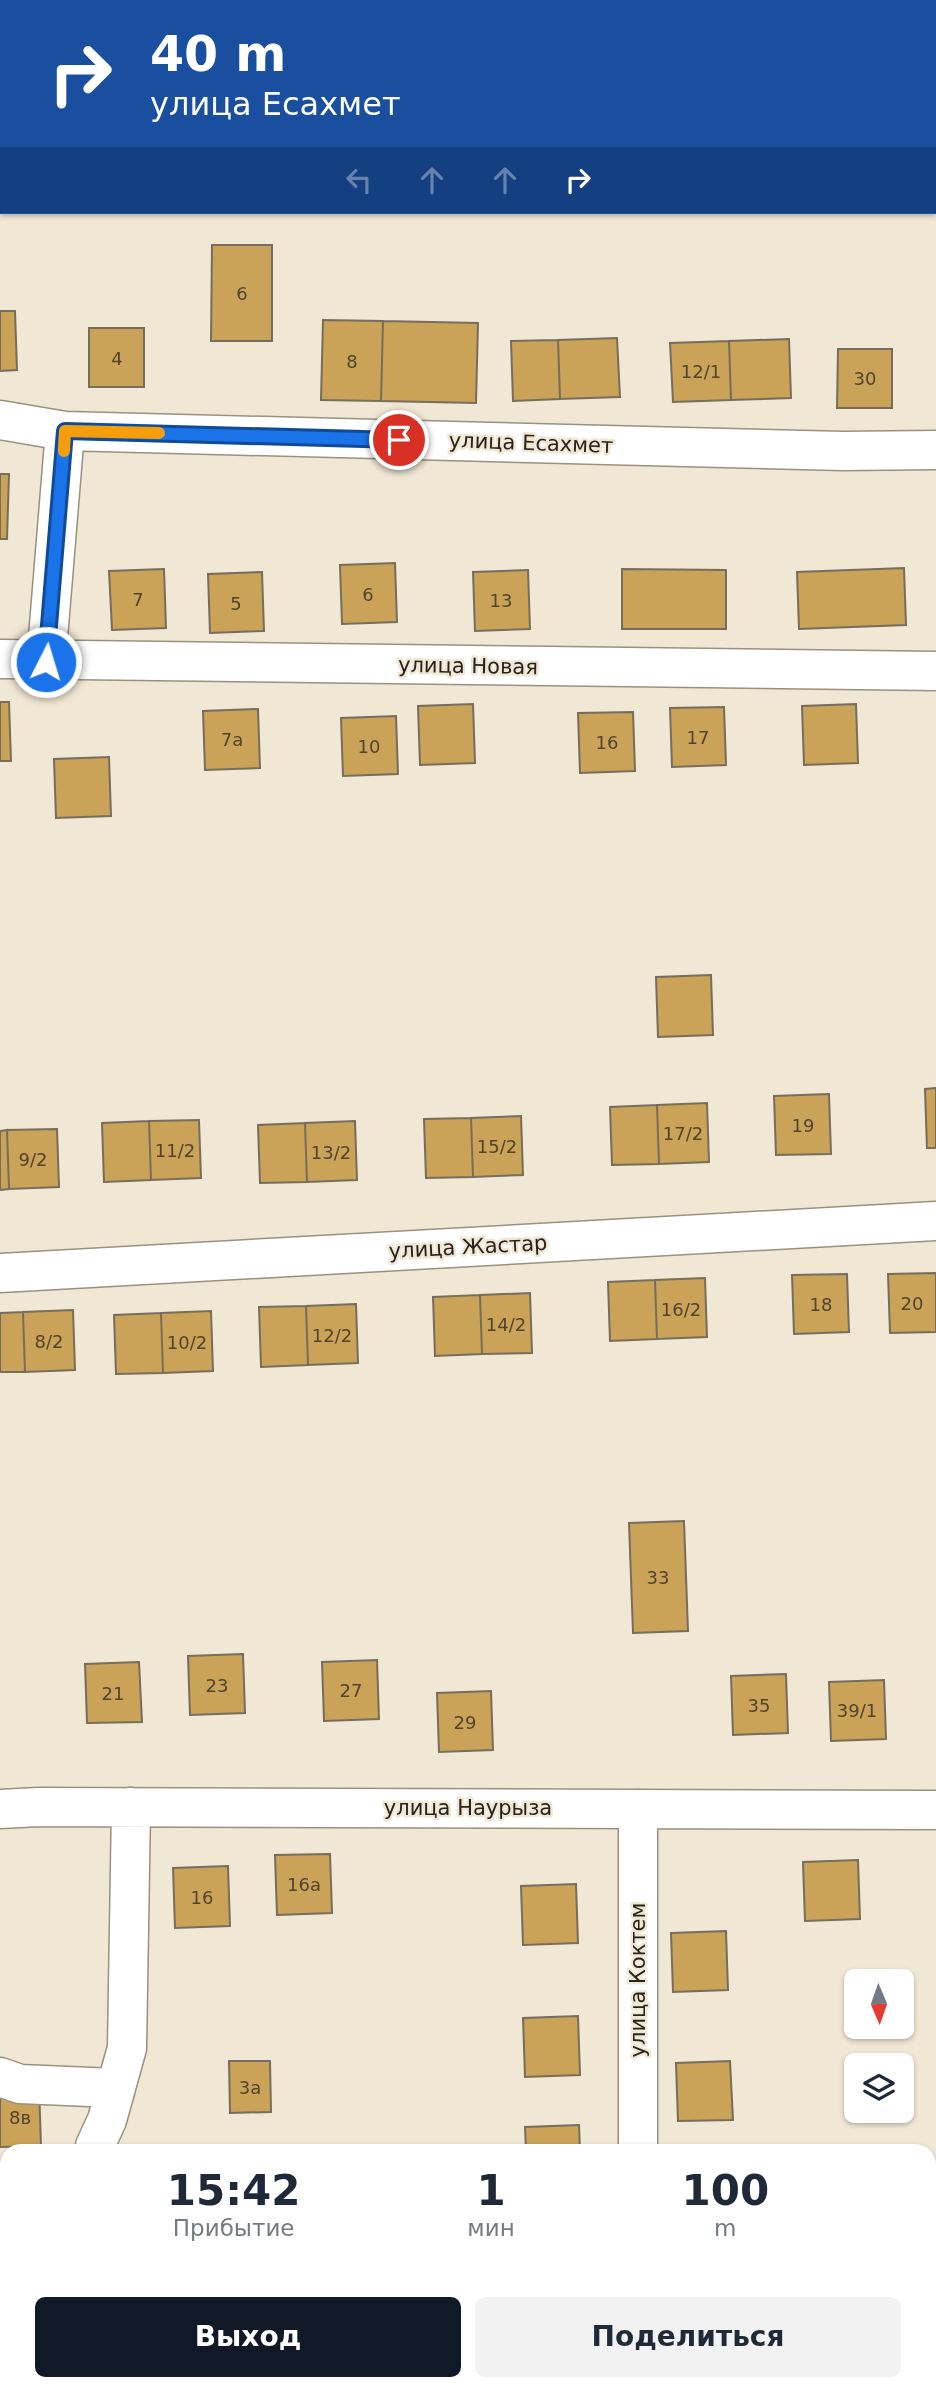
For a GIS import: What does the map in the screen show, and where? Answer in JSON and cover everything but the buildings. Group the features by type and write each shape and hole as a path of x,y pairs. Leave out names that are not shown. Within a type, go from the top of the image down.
{"street":[{"name":"улица Есахмет","path":"0,420 65,431 843,452 936,450"},
{"path":"46,662 65,431"},
{"name":"улица Новая","path":"0,659 46,662 936,671"},
{"name":"улица Жастар","path":"0,1273 936,1221"},
{"path":"96,2144 107,2120 127,2048 131,1808"},
{"name":"улица Наурыза","path":"0,1809 936,1810"},
{"name":"улица Коктем","path":"638,1809 638,2144"},
{"path":"0,2077 20,2084 114,2088"}],"slow traffic":[{"path":"64,451 65,431 159,433"}],"route":[{"path":"46,662 65,431 399,440"}]}
